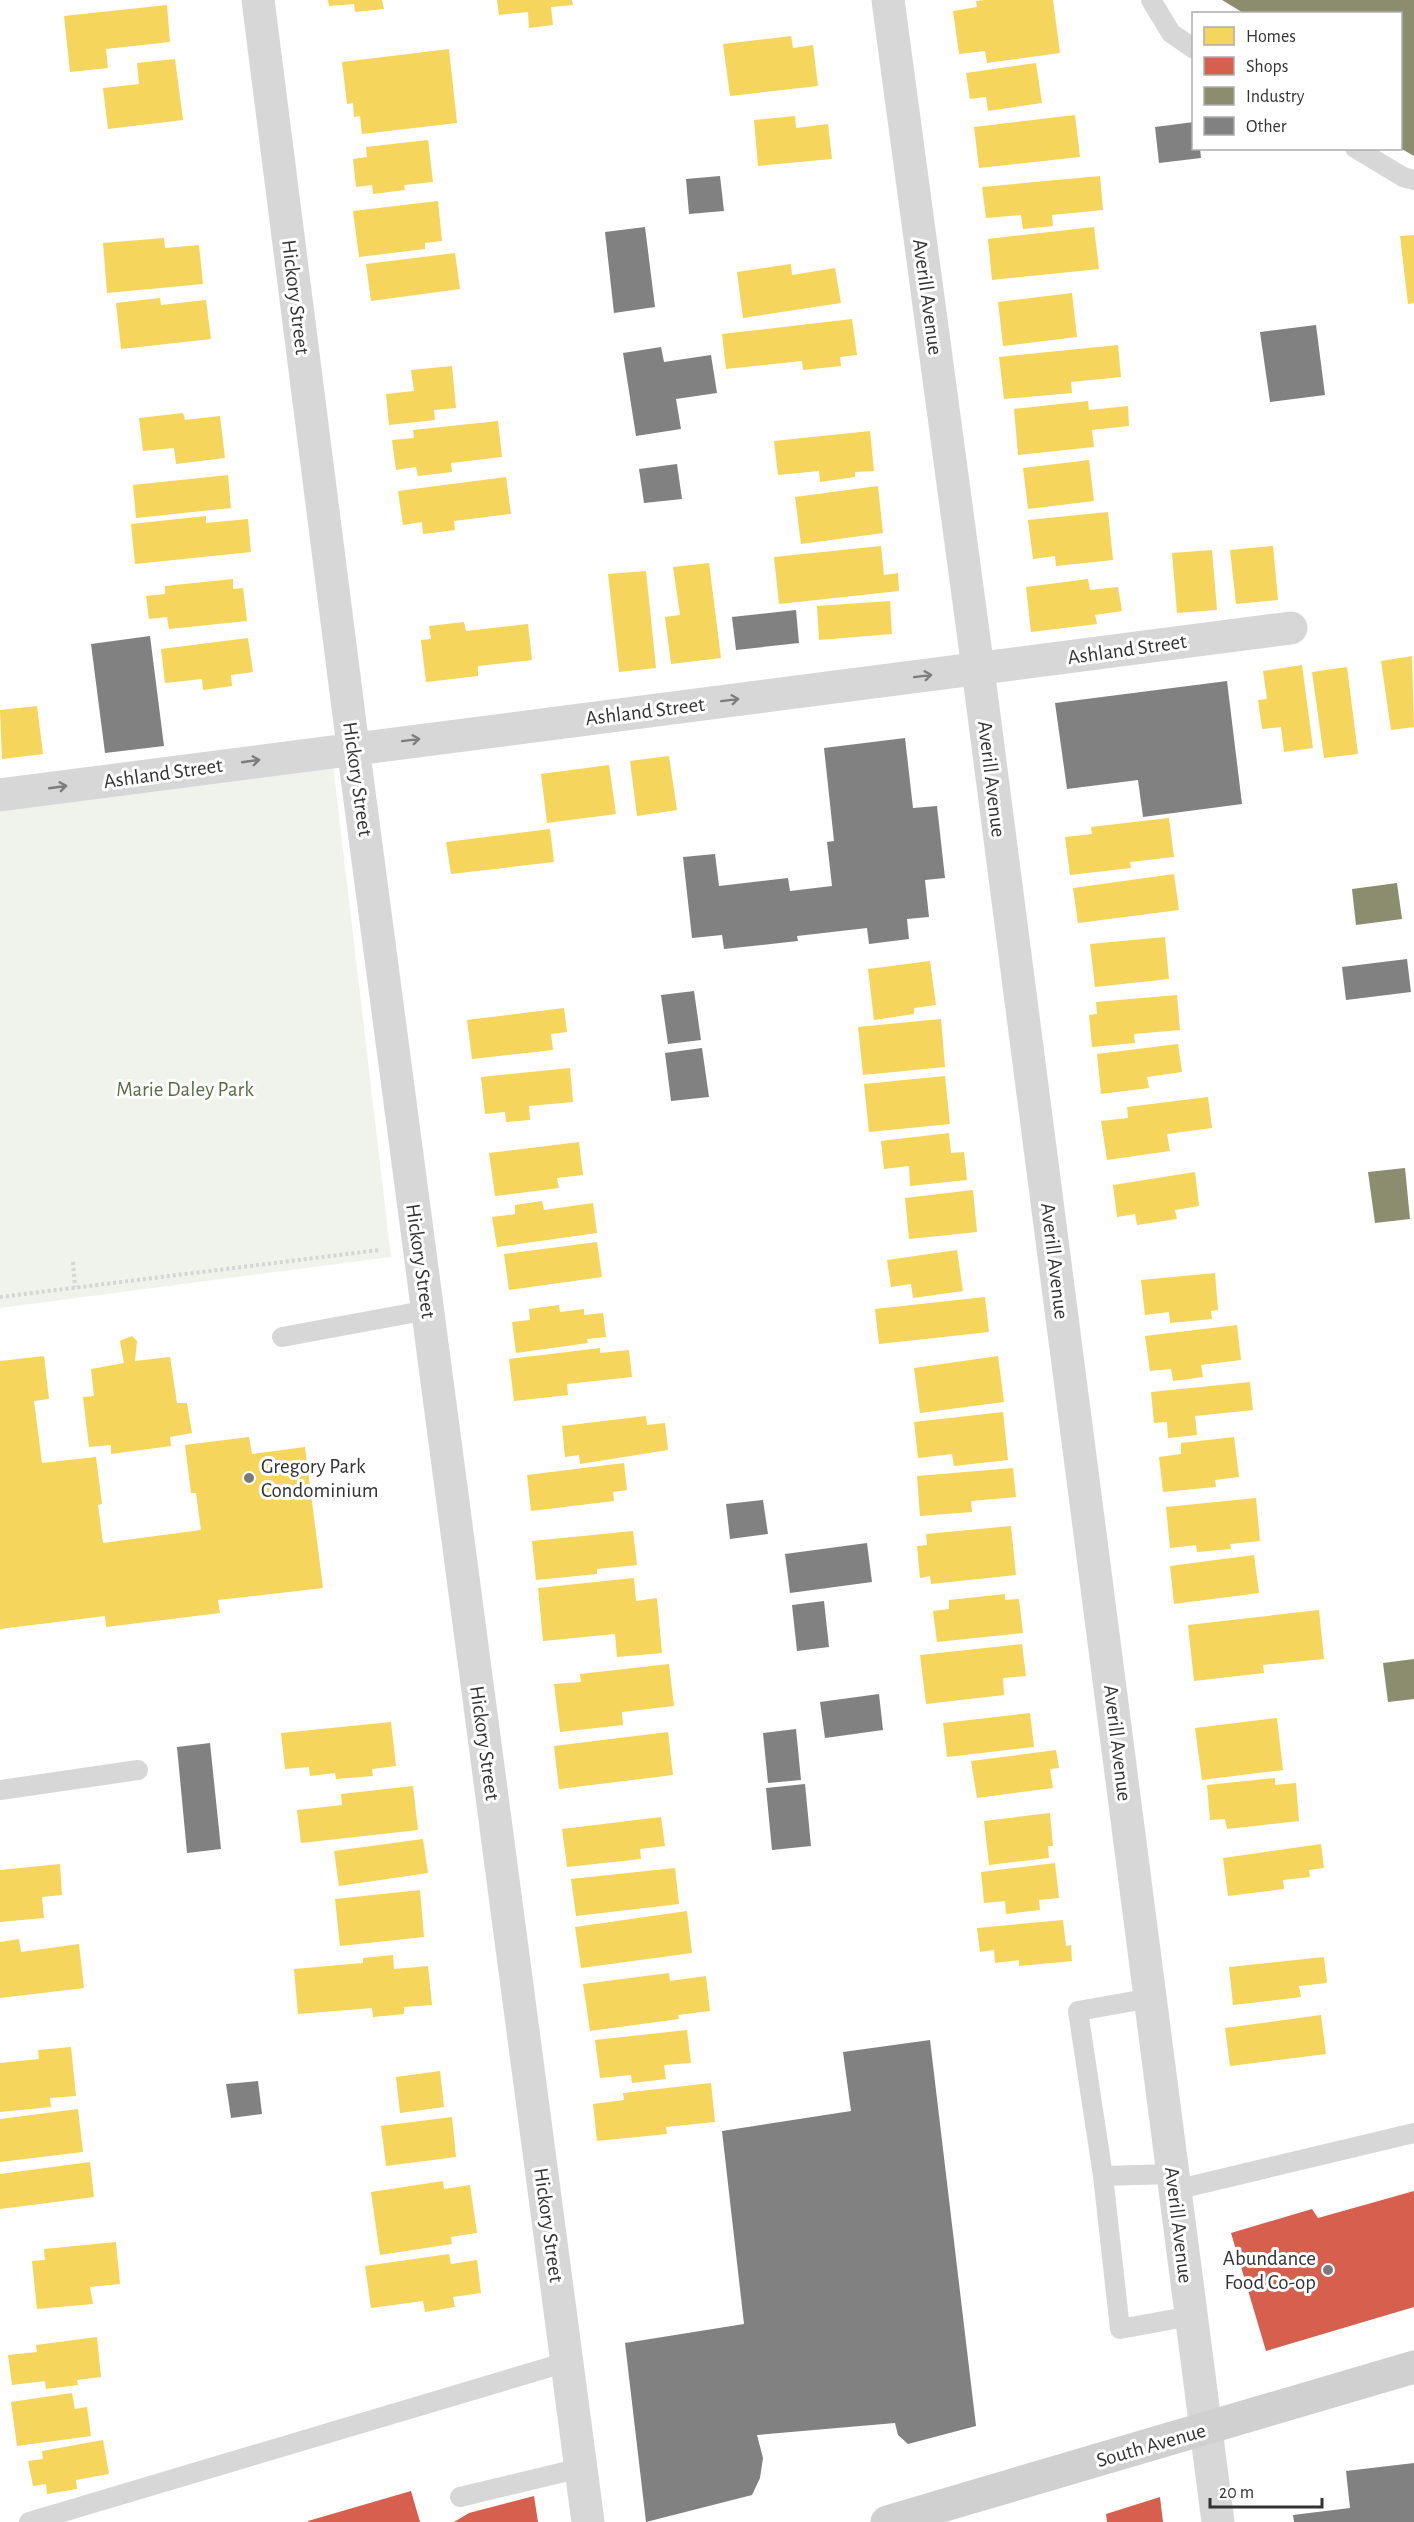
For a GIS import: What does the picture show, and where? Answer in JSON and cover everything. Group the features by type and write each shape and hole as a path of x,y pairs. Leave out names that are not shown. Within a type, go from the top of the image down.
{"main road":[{"name":"South Avenue","path":"894,2521 1414,2367"}],"street":[{"name":"Hickory Street","path":"258,0 353,747 588,2522"},
{"name":"Averill Avenue","path":"888,0 978,669 1218,2522"},
{"name":"Ashland Street","path":"0,795 353,747 1291,628"}],"lane":[{"path":"1151,0 1171,33 1192,48"},
{"path":"1358,150 1403,177 1414,180"},
{"path":"282,1337 428,1310"},
{"path":"0,1790 138,1770"},
{"path":"1151,1998 1078,2011 1103,2176 1120,2329 1191,2316"},
{"path":"1103,2176 1174,2182 1414,2133"},
{"path":"29,2522 567,2362"},
{"path":"460,2497 581,2468"}],"path":[{"path":"0,1297 380,1250"},
{"path":"73,1262 75,1287"}],"green space":[{"name":"Marie Daley Park","path":"333,765 391,1257 0,1308 0,809"}],"building: Homes":[{"path":"328,0 382,0 384,9 355,12 354,4 329,6"},
{"path":"497,0 572,0 573,5 551,7 553,25 529,28 528,12 499,15"},
{"path":"1053,0 1060,53 987,63 985,51 959,54 953,11 977,7 976,1"},
{"path":"167,5 170,42 106,49 108,68 70,72 64,16"},
{"path":"791,36 793,48 813,45 818,86 730,96 723,44"},
{"path":"449,49 457,123 362,134 360,116 354,117 353,103 347,104 342,62"},
{"path":"175,59 183,120 108,129 103,88 139,84 137,63"},
{"path":"1036,63 1042,103 988,111 986,97 970,99 966,73"},
{"path":"1075,115 1080,157 979,168 974,127"},
{"path":"795,116 796,128 828,124 832,159 758,166 754,120"},
{"path":"428,140 433,182 404,185 405,190 373,194 372,185 356,187 353,159 367,157 366,147"},
{"path":"1100,176 1103,210 1052,215 1053,226 1023,229 1021,215 986,218 982,187"},
{"path":"438,201 442,241 425,243 425,249 359,257 353,211"},
{"path":"1094,227 1099,269 992,280 988,239"},
{"path":"1414,235 1414,303 1408,304 1400,236"},
{"path":"164,238 165,248 199,245 203,284 107,293 103,243"},
{"path":"455,253 460,289 371,301 366,264"},
{"path":"791,264 792,275 835,268 841,303 743,318 737,272"},
{"path":"1072,293 1077,337 1003,346 998,302"},
{"path":"160,298 161,305 206,300 211,339 121,349 116,303"},
{"path":"852,319 857,355 840,357 841,366 803,370 802,361 726,369 722,334"},
{"path":"1118,345 1121,377 1071,382 1072,393 1004,399 999,357"},
{"path":"452,366 456,408 434,410 435,420 389,425 386,394 414,391 411,370"},
{"path":"1088,401 1089,410 1128,406 1129,426 1092,430 1094,447 1018,455 1014,409"},
{"path":"183,413 185,420 220,416 225,458 176,464 174,448 143,451 139,418"},
{"path":"498,421 502,457 451,463 452,472 418,476 416,467 396,470 392,440 414,438 413,430"},
{"path":"870,431 874,471 855,472 855,477 820,482 819,471 778,475 774,441"},
{"path":"1089,460 1094,501 1028,509 1023,468"},
{"path":"228,475 231,508 136,518 133,485"},
{"path":"506,477 511,514 454,521 455,530 423,534 422,522 403,525 398,491"},
{"path":"878,486 883,533 801,544 795,497"},
{"path":"1108,512 1113,560 1056,566 1055,556 1033,559 1028,520"},
{"path":"206,516 206,523 248,519 251,552 135,564 131,524"},
{"path":"881,546 884,575 898,573 899,591 779,604 774,557"},
{"path":"1273,546 1278,600 1236,604 1230,550"},
{"path":"1212,550 1217,610 1177,613 1172,553"},
{"path":"709,563 721,658 671,664 665,617 680,615 673,567"},
{"path":"646,571 656,668 619,672 608,574"},
{"path":"233,579 233,589 243,588 247,621 169,629 167,617 149,619 146,596 165,594 165,586"},
{"path":"1088,579 1090,590 1118,587 1122,611 1095,615 1097,624 1031,632 1026,587"},
{"path":"890,601 892,634 819,640 817,606"},
{"path":"464,622 466,631 528,624 532,660 478,666 478,676 426,682 421,640 431,639 429,626"},
{"path":"248,638 253,672 231,675 232,686 203,690 202,679 165,683 161,649"},
{"path":"1412,656 1414,727 1391,730 1381,661"},
{"path":"1302,665 1313,748 1284,752 1281,727 1262,729 1258,700 1267,699 1263,671"},
{"path":"1347,667 1358,754 1324,758 1312,672"},
{"path":"37,706 43,754 2,759 0,710"},
{"path":"669,756 677,810 637,816 630,761"},
{"path":"609,765 616,814 547,823 541,774"},
{"path":"1169,818 1174,857 1130,862 1131,868 1070,875 1065,837 1092,834 1091,827"},
{"path":"550,829 554,862 451,874 446,842"},
{"path":"1174,874 1179,910 1078,923 1073,888"},
{"path":"1165,937 1169,979 1095,987 1090,944"},
{"path":"930,961 936,1005 914,1008 914,1014 874,1020 868,969"},
{"path":"1177,995 1180,1030 1134,1034 1135,1043 1092,1047 1089,1015 1097,1014 1096,1002"},
{"path":"564,1008 567,1032 551,1034 553,1050 472,1059 467,1020"},
{"path":"941,1019 945,1067 863,1075 858,1027"},
{"path":"1178,1044 1182,1072 1147,1077 1149,1088 1101,1094 1097,1054"},
{"path":"570,1068 573,1102 529,1106 530,1120 506,1122 505,1112 485,1114 481,1077"},
{"path":"945,1076 950,1124 869,1132 864,1084"},
{"path":"1208,1097 1212,1128 1167,1134 1170,1151 1107,1160 1101,1121 1128,1118 1127,1107"},
{"path":"949,1133 951,1153 964,1152 967,1180 910,1186 909,1166 884,1169 881,1141"},
{"path":"579,1142 583,1175 557,1178 559,1188 495,1196 489,1153"},
{"path":"1195,1172 1199,1206 1175,1210 1177,1219 1137,1225 1135,1214 1117,1217 1113,1185"},
{"path":"973,1190 977,1232 909,1239 905,1198"},
{"path":"542,1201 544,1210 593,1203 597,1233 497,1247 492,1217 515,1214 515,1205"},
{"path":"597,1242 602,1277 509,1290 504,1254"},
{"path":"957,1250 963,1291 913,1298 911,1284 891,1287 887,1260"},
{"path":"1215,1273 1218,1310 1211,1311 1212,1319 1170,1323 1169,1312 1145,1315 1141,1280"},
{"path":"985,1297 989,1332 879,1344 875,1309"},
{"path":"559,1305 560,1312 584,1309 584,1315 603,1313 606,1337 587,1339 588,1343 516,1353 512,1322 530,1320 529,1309"},
{"path":"1237,1325 1241,1360 1201,1365 1203,1377 1173,1381 1171,1369 1150,1371 1145,1336"},
{"path":"132,1336 137,1341 135,1361 170,1357 177,1403 187,1403 192,1433 170,1437 171,1446 111,1454 111,1445 89,1447 83,1397 94,1396 91,1369 124,1363 120,1341"},
{"path":"600,1348 600,1353 629,1350 632,1377 567,1384 568,1395 514,1401 509,1359"},
{"name":"Gregory Park Condominium","path":"44,1356 49,1399 34,1401 42,1463 96,1457 102,1504 98,1505 103,1543 201,1530 196,1493 191,1493 185,1445 249,1437 252,1454 305,1447 323,1588 218,1600 220,1613 106,1627 105,1616 0,1629 0,1361"},
{"path":"998,1356 1004,1402 920,1413 914,1368"},
{"path":"1250,1382 1253,1410 1195,1416 1197,1435 1168,1438 1167,1422 1154,1423 1151,1392"},
{"path":"1003,1412 1008,1460 954,1466 952,1454 918,1458 914,1422"},
{"path":"646,1416 647,1425 665,1423 668,1450 580,1464 579,1455 565,1457 562,1426"},
{"path":"1234,1437 1239,1477 1215,1480 1216,1487 1163,1492 1159,1457 1181,1454 1181,1443"},
{"path":"624,1463 627,1490 613,1492 614,1501 531,1511 527,1475"},
{"path":"1013,1468 1016,1497 971,1501 972,1512 920,1516 917,1476"},
{"path":"1256,1498 1260,1541 1230,1544 1231,1549 1197,1552 1196,1545 1170,1548 1166,1507"},
{"path":"1011,1526 1016,1575 931,1584 930,1576 920,1578 917,1546 927,1545 926,1534"},
{"path":"633,1531 637,1565 597,1569 597,1574 536,1580 532,1541"},
{"path":"1254,1555 1259,1593 1174,1604 1170,1566"},
{"path":"634,1578 636,1601 657,1598 662,1653 617,1657 615,1634 543,1641 538,1588"},
{"path":"1005,1594 1005,1600 1019,1599 1023,1633 937,1642 933,1611 949,1609 949,1600"},
{"path":"1319,1610 1324,1659 1263,1665 1264,1673 1194,1681 1188,1625"},
{"path":"1022,1644 1026,1676 1003,1678 1004,1695 926,1704 920,1655"},
{"path":"669,1664 674,1706 622,1712 623,1725 560,1732 554,1684 581,1682 580,1674"},
{"path":"1030,1713 1034,1747 947,1757 943,1723"},
{"path":"1277,1718 1283,1770 1202,1780 1195,1728"},
{"path":"391,1722 396,1766 372,1769 373,1776 336,1779 335,1773 310,1776 309,1767 285,1769 281,1733"},
{"path":"668,1732 673,1775 559,1789 554,1746"},
{"path":"1056,1750 1059,1768 1050,1769 1053,1788 977,1798 971,1761"},
{"path":"1275,1778 1275,1785 1296,1783 1299,1821 1227,1829 1225,1819 1210,1820 1207,1785"},
{"path":"413,1786 418,1830 301,1843 297,1810 342,1805 341,1794"},
{"path":"1050,1813 1053,1846 1048,1846 1049,1858 989,1865 984,1821"},
{"path":"661,1817 665,1846 640,1849 641,1859 567,1867 562,1829"},
{"path":"423,1839 428,1873 339,1886 334,1851"},
{"path":"1321,1844 1324,1868 1309,1870 1310,1877 1283,1880 1284,1889 1228,1896 1223,1858"},
{"path":"1055,1863 1059,1898 1039,1900 1040,1910 1006,1914 1005,1901 984,1903 981,1872"},
{"path":"60,1864 62,1895 42,1897 44,1918 0,1922 0,1870"},
{"path":"675,1868 679,1904 576,1916 571,1879"},
{"path":"420,1890 424,1937 340,1946 335,1899"},
{"path":"687,1911 692,1953 581,1968 575,1927"},
{"path":"1063,1920 1066,1946 1071,1945 1072,1961 1019,1966 1019,1960 995,1963 994,1950 980,1952 977,1928"},
{"path":"19,1939 21,1952 79,1944 84,1988 0,1998 0,1942"},
{"path":"393,1955 394,1969 428,1966 432,2005 404,2007 404,2014 373,2017 372,2008 298,2014 294,1969 363,1963 363,1958"},
{"path":"1324,1957 1327,1983 1299,1986 1301,1997 1233,2005 1229,1967"},
{"path":"669,1973 670,1981 706,1976 710,2011 678,2015 679,2019 590,2031 583,1984"},
{"path":"1321,2015 1326,2054 1230,2066 1225,2028"},
{"path":"687,2030 691,2063 664,2065 666,2079 632,2083 631,2075 600,2078 595,2040"},
{"path":"71,2047 76,2096 50,2098 51,2107 0,2112 0,2063 39,2059 38,2050"},
{"path":"440,2071 444,2107 400,2113 396,2077"},
{"path":"711,2083 715,2122 666,2127 667,2134 597,2141 593,2104 624,2100 623,2093"},
{"path":"78,2109 83,2152 0,2162 0,2119"},
{"path":"452,2117 456,2157 386,2166 381,2126"},
{"path":"90,2162 94,2197 0,2209 0,2174"},
{"path":"443,2181 444,2189 470,2185 477,2233 451,2237 452,2244 380,2255 371,2192"},
{"path":"116,2242 120,2284 90,2287 93,2304 37,2309 32,2261 45,2260 44,2249"},
{"path":"449,2254 451,2264 477,2260 481,2293 453,2297 455,2307 425,2312 423,2301 371,2308 365,2266"},
{"path":"97,2337 101,2377 77,2380 78,2385 46,2389 45,2381 12,2385 8,2355 37,2352 36,2345"},
{"path":"72,2393 75,2409 87,2407 91,2436 17,2446 11,2402"},
{"path":"103,2440 109,2474 76,2480 77,2489 47,2494 46,2484 33,2486 28,2461 43,2459 42,2451"}],"building: Shops":[{"name":"Abundance Food Co-op","path":"1414,2191 1414,2307 1266,2351 1231,2233 1312,2209 1318,2218"},
{"path":"411,2491 420,2522 308,2522 308,2521"},
{"path":"534,2496 538,2522 454,2522 469,2513"},
{"path":"1160,2497 1163,2522 1107,2522 1106,2514"}],"building: Industry":[{"path":"1222,0 1414,0 1414,156 1402,149 1402,12 1242,12"},
{"path":"1397,883 1402,919 1356,925 1352,889"},
{"path":"1405,1168 1410,1219 1375,1223 1368,1172"},
{"path":"1414,1659 1414,1699 1388,1702 1383,1663"}],"building: Other":[{"path":"1192,122 1192,150 1200,150 1201,158 1159,163 1155,127"},
{"path":"720,176 724,211 689,214 686,179"},
{"path":"645,227 655,307 614,313 605,232"},
{"path":"1316,325 1325,395 1270,402 1260,332"},
{"path":"661,347 664,362 711,355 717,393 676,399 681,429 636,436 623,353"},
{"path":"677,464 682,499 644,503 639,469"},
{"path":"796,610 799,643 736,650 732,617"},
{"path":"150,636 164,746 105,753 91,644"},
{"path":"1227,681 1242,804 1143,817 1138,780 1067,789 1055,703"},
{"path":"905,738 913,808 937,806 945,878 925,880 929,917 907,919 909,939 869,944 867,928 797,936 798,941 724,949 722,935 692,938 683,857 715,854 719,886 788,878 790,891 832,886 827,842 834,841 824,748"},
{"path":"1407,959 1411,992 1346,1000 1342,967"},
{"path":"694,991 701,1040 668,1044 661,995"},
{"path":"702,1048 709,1097 671,1101 665,1053"},
{"path":"763,1500 768,1534 730,1539 726,1504"},
{"path":"867,1543 872,1582 790,1593 785,1554"},
{"path":"824,1601 829,1647 797,1651 792,1605"},
{"path":"879,1694 883,1730 825,1738 820,1702"},
{"path":"796,1729 801,1780 768,1783 763,1733"},
{"path":"210,1743 221,1849 187,1853 177,1747"},
{"path":"805,1784 811,1846 772,1850 766,1788"},
{"path":"930,2040 976,2426 908,2444 898,2435 895,2423 757,2435 763,2458 760,2478 752,2495 646,2522 625,2343 744,2324 722,2131 851,2111 843,2052"},
{"path":"258,2081 262,2114 231,2118 226,2084"},
{"path":"1414,2463 1414,2522 1294,2522 1293,2515 1350,2508 1346,2471"}],"place":[{"name":"Gregory Park Condominium","path":"249,1478"},
{"name":"Abundance Food Co-op","path":"1328,2270"}]}
